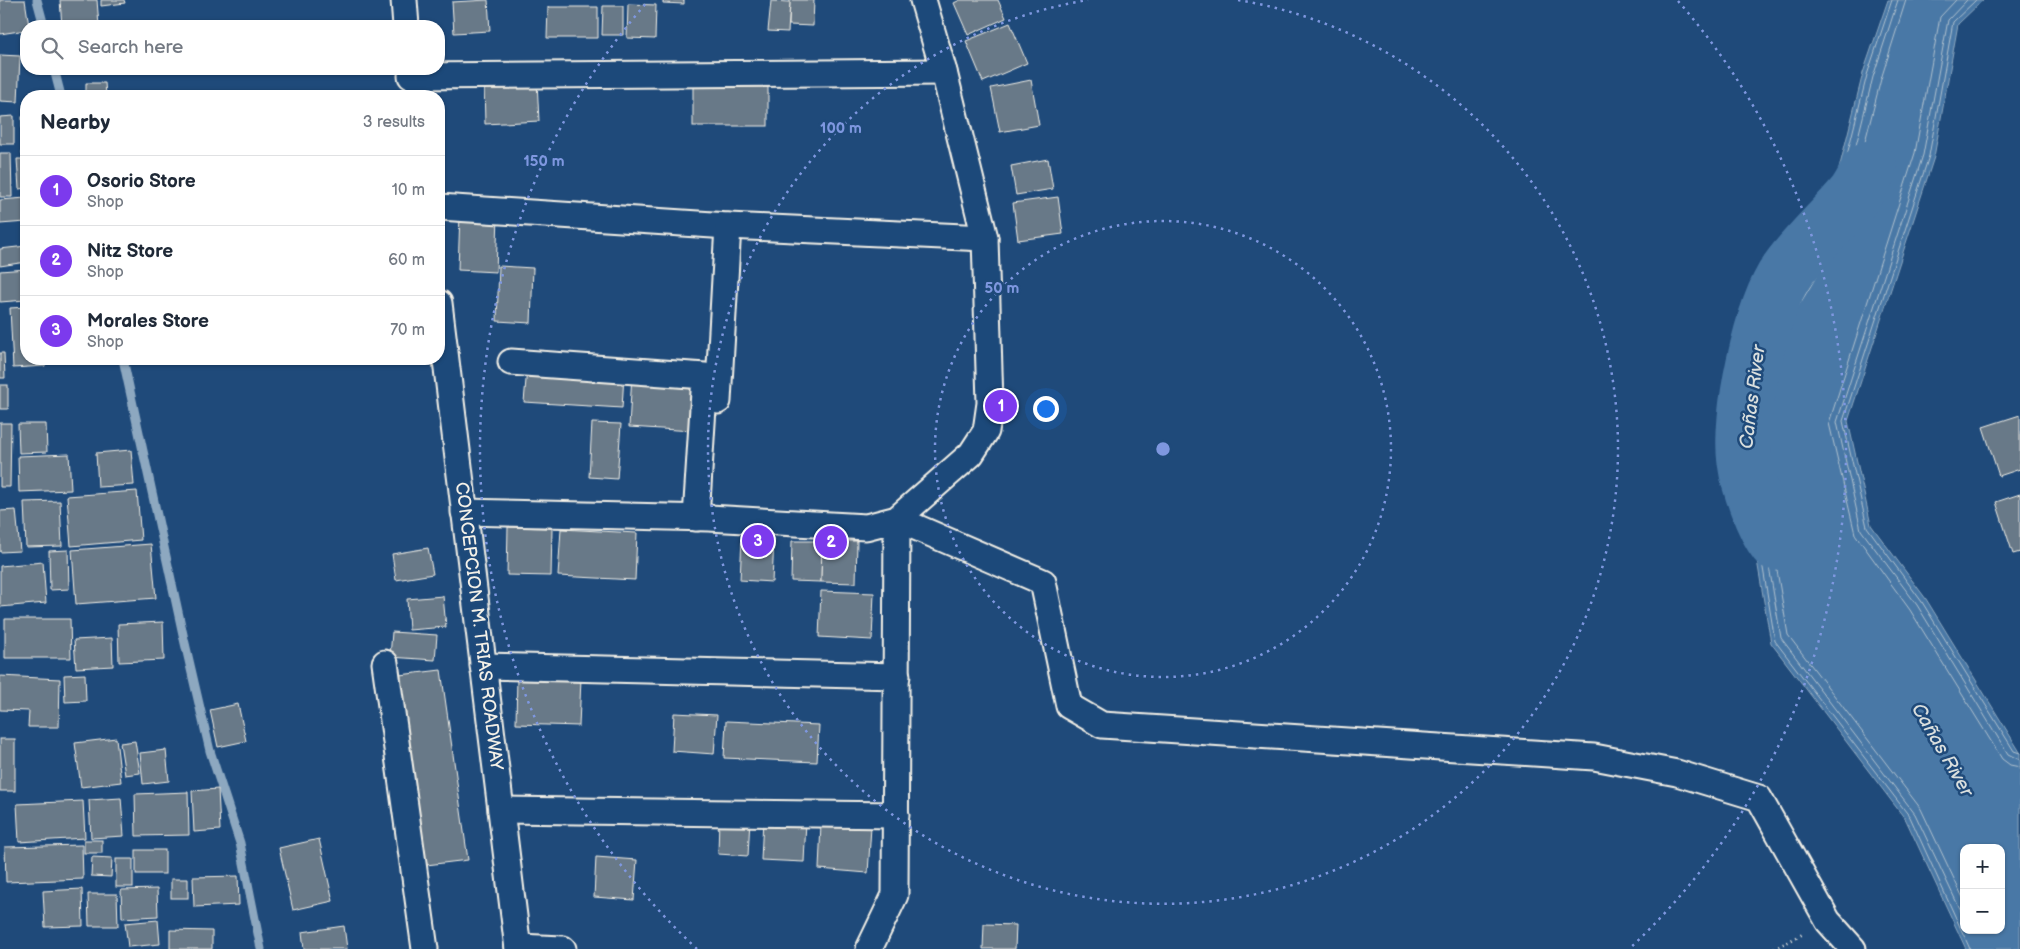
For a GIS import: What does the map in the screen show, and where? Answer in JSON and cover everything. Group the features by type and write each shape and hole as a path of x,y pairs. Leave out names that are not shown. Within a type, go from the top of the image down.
{"street":[{"path":"404,0 406,20"},
{"path":"464,512 703,518 866,528 897,519 971,454 986,431 990,403 985,238 944,72 923,0"},
{"path":"411,80 944,72"},
{"path":"445,207 728,226 985,238"},
{"path":"703,518 728,226"},
{"name":"CONCEPCION M. TRIAS ROADWAY","path":"445,353 518,948"},
{"path":"511,362 705,376 703,518"},
{"path":"869,949 895,895 897,519"},
{"path":"897,519 1043,582 1069,706 1102,725 1594,757 1677,773 1759,798 1828,921 1854,949"},
{"path":"386,663 425,949"},
{"path":"483,666 897,676"},
{"path":"501,810 896,815"},
{"path":"518,948 563,949"}],"water":[{"path":"1888,0 1983,0 1958,24 1934,157 1848,421 1871,525 1926,599 2020,752 2020,949 1966,949 1906,820 1771,643 1747,501 1751,406 1773,313 1824,229 1863,73"}],"building":[{"path":"0,0 25,0 28,20 20,20 20,31 0,34"},
{"path":"60,0 97,0 99,20 62,20"},
{"path":"101,0 124,0 125,3 101,6"},
{"path":"488,0 490,31 454,33 452,2"},
{"path":"663,0 684,0 684,4 663,3"},
{"path":"790,0 814,0 813,26 789,25"},
{"path":"960,0 998,0 1006,18 968,35 954,3"},
{"path":"771,1 790,2 788,32 768,31"},
{"path":"628,4 656,5 655,39 627,38"},
{"path":"603,6 623,6 623,35 602,35"},
{"path":"548,7 598,7 598,38 547,38"},
{"path":"1010,23 1027,63 983,82 966,41"},
{"path":"0,55 20,56 18,102 0,101"},
{"path":"1031,80 1039,125 1000,132 991,88"},
{"path":"537,81 539,121 485,124 484,83"},
{"path":"693,81 768,81 768,126 693,126"},
{"path":"86,83 105,83 106,90 86,90"},
{"path":"14,116 14,144 0,144 0,117"},
{"path":"0,153 11,153 12,197 0,197"},
{"path":"17,159 20,159 19,189"},
{"path":"1048,159 1053,189 1016,195 1011,166"},
{"path":"1058,197 1063,234 1018,240 1013,203"},
{"path":"20,198 20,222 0,224 0,200"},
{"path":"460,214 498,216 496,272 458,270"},
{"path":"20,247 20,263 0,266 0,249"},
{"path":"499,266 533,268 531,323 497,321"},
{"path":"20,269 20,300 0,302 0,271"},
{"path":"20,307 20,365 45,366 13,368 10,308"},
{"path":"0,353 4,353 5,378 0,378"},
{"path":"527,369 624,375 622,408 524,402"},
{"path":"632,374 696,378 693,431 629,427"},
{"path":"0,385 8,385 8,409 0,409"},
{"path":"2020,415 2020,469 1999,476 1983,427"},
{"path":"0,423 11,423 10,487 0,487"},
{"path":"592,423 621,424 617,479 589,477"},
{"path":"18,424 46,424 47,452 19,453"},
{"path":"131,450 134,485 98,487 96,453"},
{"path":"69,454 71,490 19,492 18,456"},
{"path":"137,491 141,540 71,546 67,496"},
{"path":"2020,494 2020,552 2013,554 1996,502"},
{"path":"60,501 62,546 26,547 24,502"},
{"path":"16,510 20,551 0,552 0,511"},
{"path":"508,527 552,528 551,576 507,575"},
{"path":"561,529 637,533 635,580 558,576"},
{"path":"742,538 774,539 772,582 740,580"},
{"path":"792,541 822,541 821,582 791,581"},
{"path":"822,541 857,541 856,583 821,582"},
{"path":"151,544 156,598 76,604 72,550"},
{"path":"428,548 433,574 396,580 392,554"},
{"path":"68,550 69,589 50,590 49,551"},
{"path":"43,562 46,603 0,607 0,566"},
{"path":"821,591 874,593 872,640 819,637"},
{"path":"443,596 446,627 409,630 407,599"},
{"path":"5,619 70,619 71,658 5,658"},
{"path":"163,622 164,660 119,662 118,624"},
{"path":"392,632 437,635 435,660 390,657"},
{"path":"112,638 113,666 76,668 74,640"},
{"path":"441,670 468,860 418,866 391,676"},
{"path":"85,674 86,701 65,702 64,675"},
{"path":"0,676 60,679 59,727 28,727 29,711 0,710"},
{"path":"517,676 581,678 579,726 516,724"},
{"path":"238,704 246,741 218,747 210,710"},
{"path":"674,713 717,715 714,754 672,751"},
{"path":"726,721 819,725 817,762 724,758"},
{"path":"116,738 121,782 81,787 75,743"},
{"path":"0,739 15,739 15,791 0,791"},
{"path":"135,741 140,773 125,775 120,743"},
{"path":"166,750 169,781 143,784 140,753"},
{"path":"218,789 220,830 194,832 192,791"},
{"path":"188,792 189,835 136,836 135,794"},
{"path":"121,798 124,836 91,838 89,800"},
{"path":"83,801 85,838 19,842 17,804"},
{"path":"719,818 750,820 748,856 718,854"},
{"path":"763,819 806,821 804,862 761,860"},
{"path":"821,824 871,827 868,873 819,869"},
{"path":"319,839 333,901 293,910 279,848"},
{"path":"84,840 102,840 102,853 84,853"},
{"path":"82,845 83,879 6,882 5,847"},
{"path":"136,850 165,850 165,874 136,874"},
{"path":"92,857 112,858 111,877 91,876"},
{"path":"596,857 637,860 634,900 594,897"},
{"path":"116,859 133,859 133,887 116,887"},
{"path":"238,876 239,905 194,907 193,877"},
{"path":"171,879 188,879 188,898 171,898"},
{"path":"82,889 83,926 45,927 43,891"},
{"path":"157,889 158,916 122,918 121,890"},
{"path":"88,894 117,894 118,926 89,926"},
{"path":"158,920 160,944 128,947 125,923"},
{"path":"984,924 1016,925 1015,949 983,949"},
{"path":"344,926 347,949 304,949 302,932"},
{"path":"170,930 212,931 212,949 170,949"}],"waterway":[{"path":"37,0 42,20"},
{"path":"56,75 59,90"},
{"name":"Cañas River","path":"1776,543 1756,504 1745,462 1745,418 1748,392 1760,336 1777,288 1787,271 1855,194 1870,168"},
{"path":"124,365 210,751 240,843 261,949"}],"place":[{"name":"Osorio Store","path":"1001,406"},
{"name":"Morales Store","path":"758,541"},
{"name":"Nitz Store","path":"831,542"}]}
